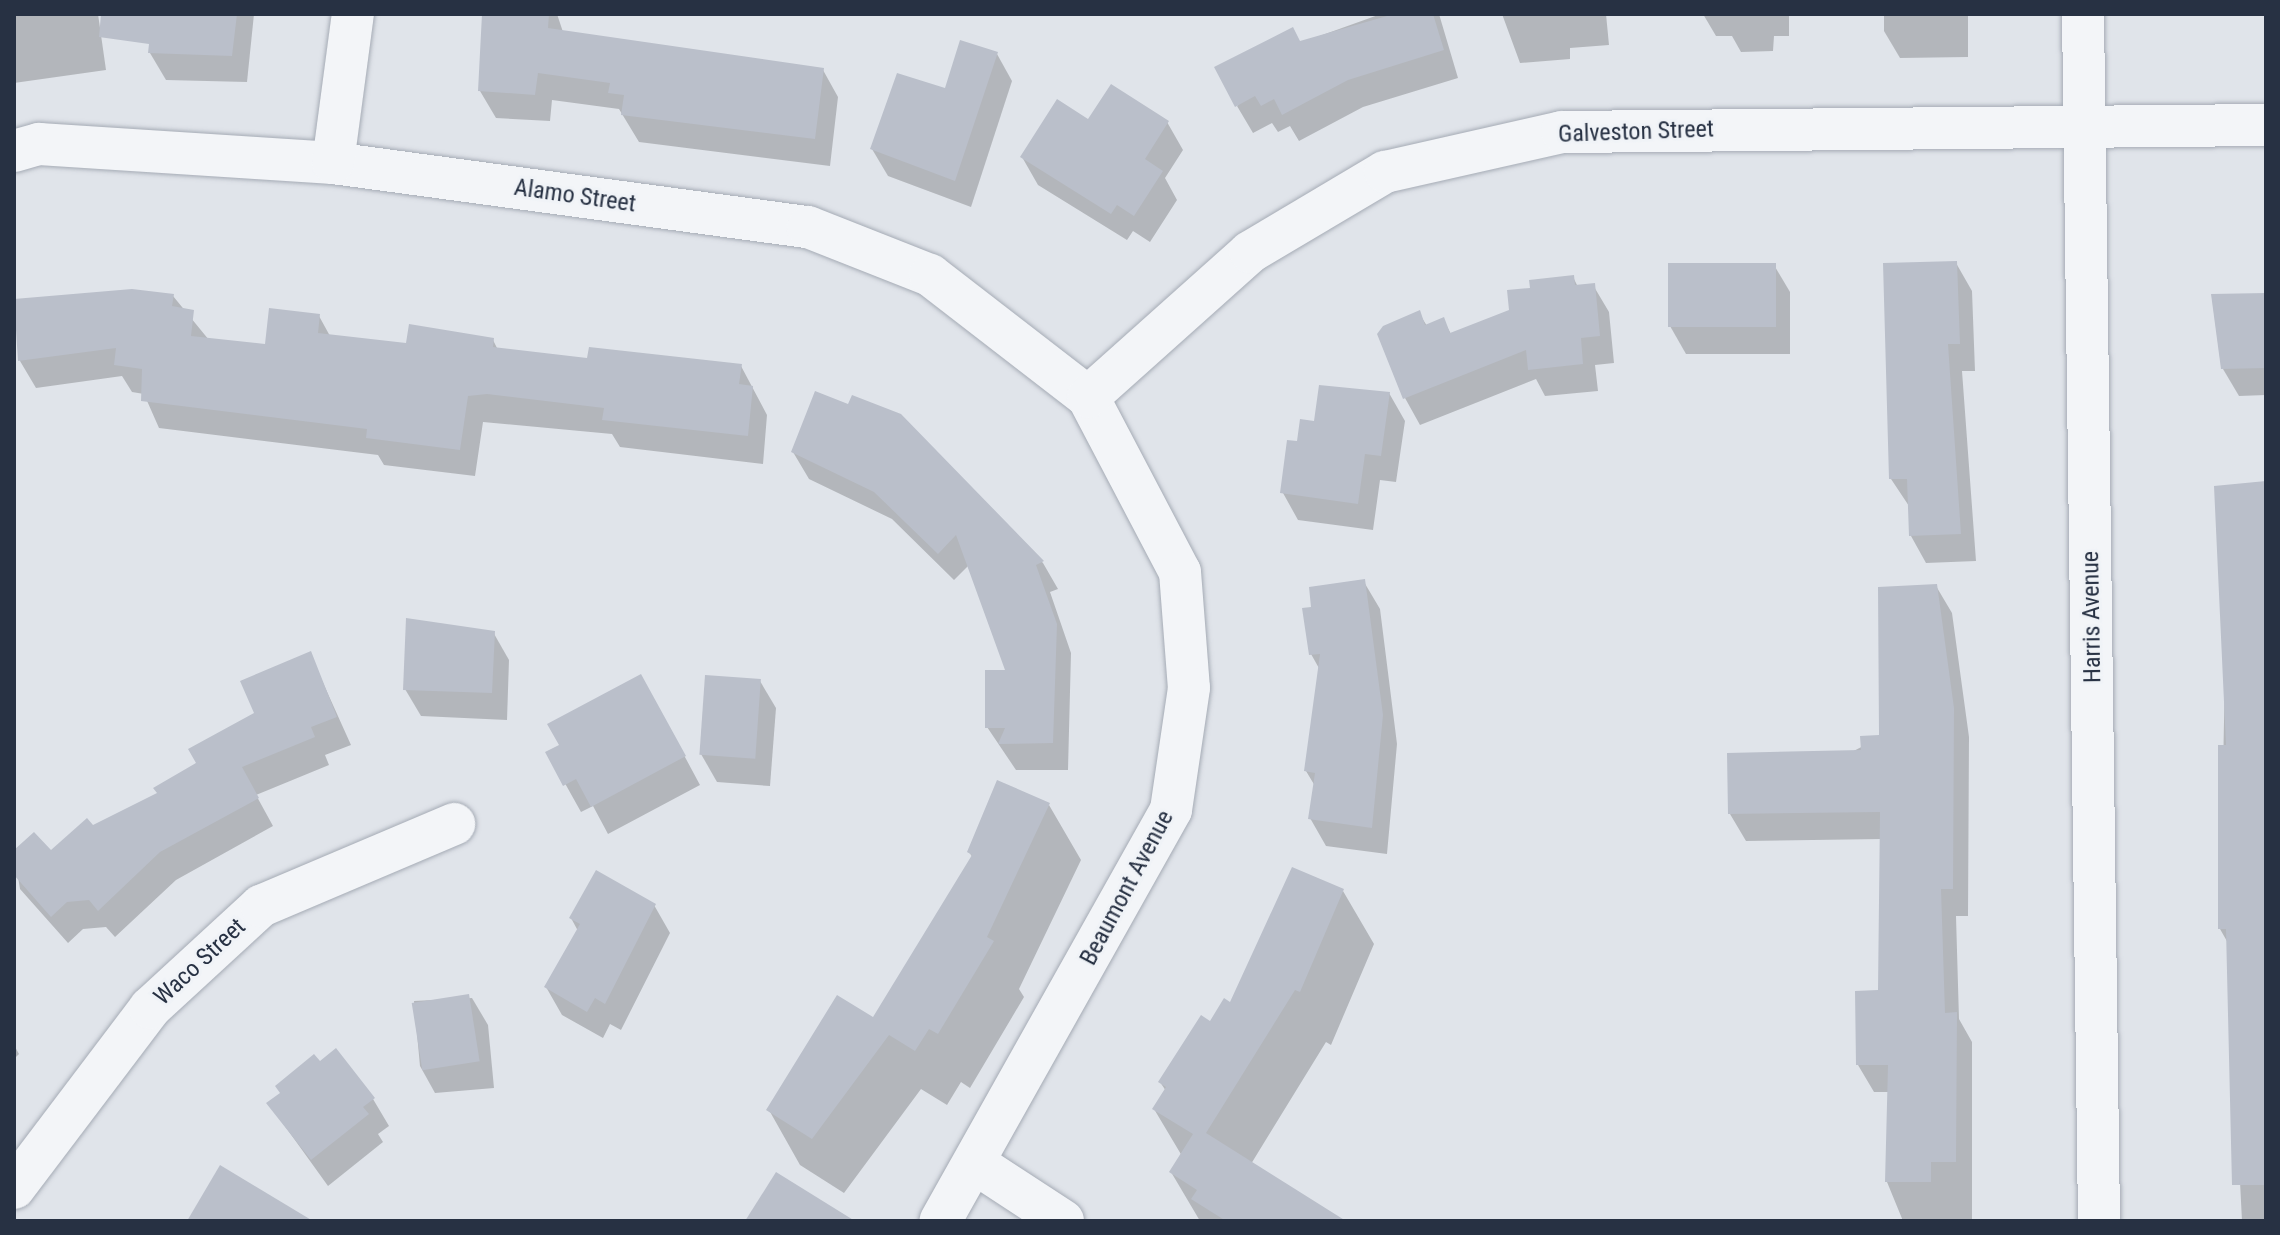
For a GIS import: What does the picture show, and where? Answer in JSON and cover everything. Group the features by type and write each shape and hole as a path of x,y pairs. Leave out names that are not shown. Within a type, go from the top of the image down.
{"street":[{"path":"333,163 353,14"},
{"name":"Harris Avenue","path":"2083,14 2099,1221"},
{"name":"Galveston Street","path":"1088,397 1250,252 1385,172 1562,132 2266,125"},
{"name":"Alamo Street","path":"14,151 39,144 333,163 808,227 930,275 1088,397"},
{"name":"Beaumont Avenue","path":"940,1221 976,1164 1171,810 1187,704 1180,572 1088,397"},
{"name":"Waco Street","path":"14,1188 150,1008 261,906 454,824"},
{"path":"976,1164 1063,1221"}],"building":[{"path":"101,14 237,14 232,56 148,53 149,44 99,37"},
{"path":"482,14 549,14 548,28 824,68 815,139 621,115 624,95 608,93 610,83 538,73 535,95 478,91"},
{"path":"1394,14 1433,14 1444,50 1348,80 1282,115 1274,99 1261,106 1255,96 1235,107 1214,67 1293,27 1300,41"},
{"path":"960,40 998,52 955,181 870,149 897,73 945,88"},
{"path":"1111,84 1169,121 1145,159 1163,171 1134,216 1117,205 1111,214 1020,157 1057,99 1088,119"},
{"path":"1957,261 1960,344 1948,344 1961,534 1909,536 1907,479 1889,479 1883,263"},
{"path":"1668,263 1776,263 1776,327 1668,327"},
{"path":"1574,275 1575,285 1595,283 1600,336 1581,338 1583,364 1528,370 1526,350 1403,399 1377,334 1383,326 1420,310 1425,325 1444,317 1450,333 1509,310 1507,290 1530,288 1529,280"},
{"path":"132,289 174,294 172,306 194,310 191,336 265,344 269,308 320,314 318,333 406,343 409,324 494,338 493,347 587,358 589,347 742,364 739,384 753,386 748,436 602,420 604,408 487,394 468,396 460,450 366,438 367,429 141,401 142,369 114,365 116,348 18,361 14,299"},
{"path":"2266,293 2266,368 2221,369 2211,294"},
{"path":"1319,385 1390,392 1381,456 1365,454 1358,504 1280,493 1287,440 1297,441 1300,419 1314,421"},
{"path":"815,391 848,404 852,395 901,414 1044,561 1036,565 1057,624 1053,743 998,744 1005,728 985,728 985,670 1005,670 956,535 938,554 874,492 791,452"},
{"path":"2266,481 2266,1185 2232,1185 2226,929 2218,929 2218,745 2226,745 2214,486"},
{"path":"1365,579 1383,715 1372,828 1308,819 1315,773 1304,771 1320,654 1309,655 1302,608 1311,607 1309,587"},
{"path":"1937,584 1954,708 1953,889 1941,889 1945,1013 1957,1012 1956,1162 1931,1162 1931,1182 1885,1182 1888,1065 1856,1065 1855,991 1878,990 1880,812 1728,814 1727,753 1861,750 1860,736 1879,735 1878,587"},
{"path":"406,618 495,631 492,693 403,690"},
{"path":"311,651 337,717 311,727 315,737 242,767 259,798 160,852 98,911 89,900 67,902 51,917 14,875 14,850 34,832 51,850 87,818 93,825 157,793 153,788 196,763 188,749 254,713 240,681"},
{"path":"641,674 686,756 591,807 576,779 563,786 545,752 559,745 547,724"},
{"path":"705,675 761,679 755,759 699,755"},
{"path":"997,780 1050,803 987,937 994,941 938,1034 929,1029 915,1051 889,1035 812,1139 766,1110 837,995 873,1017 972,855 967,852"},
{"path":"1292,867 1344,889 1300,992 1295,990 1206,1133 1346,1221 1226,1221 1191,1199 1197,1190 1169,1172 1193,1134 1152,1109 1166,1087 1158,1082 1201,1015 1210,1021 1224,998 1230,1002"},
{"path":"596,870 656,904 605,1004 595,998 587,1012 544,987 580,924 569,918"},
{"path":"469,994 480,1061 422,1070 412,1003"},
{"path":"336,1048 375,1098 363,1107 369,1114 311,1160 266,1103 280,1093 275,1086 314,1054 320,1061"},
{"path":"220,1165 313,1221 187,1221"},
{"path":"776,1172 855,1221 745,1221"}]}
